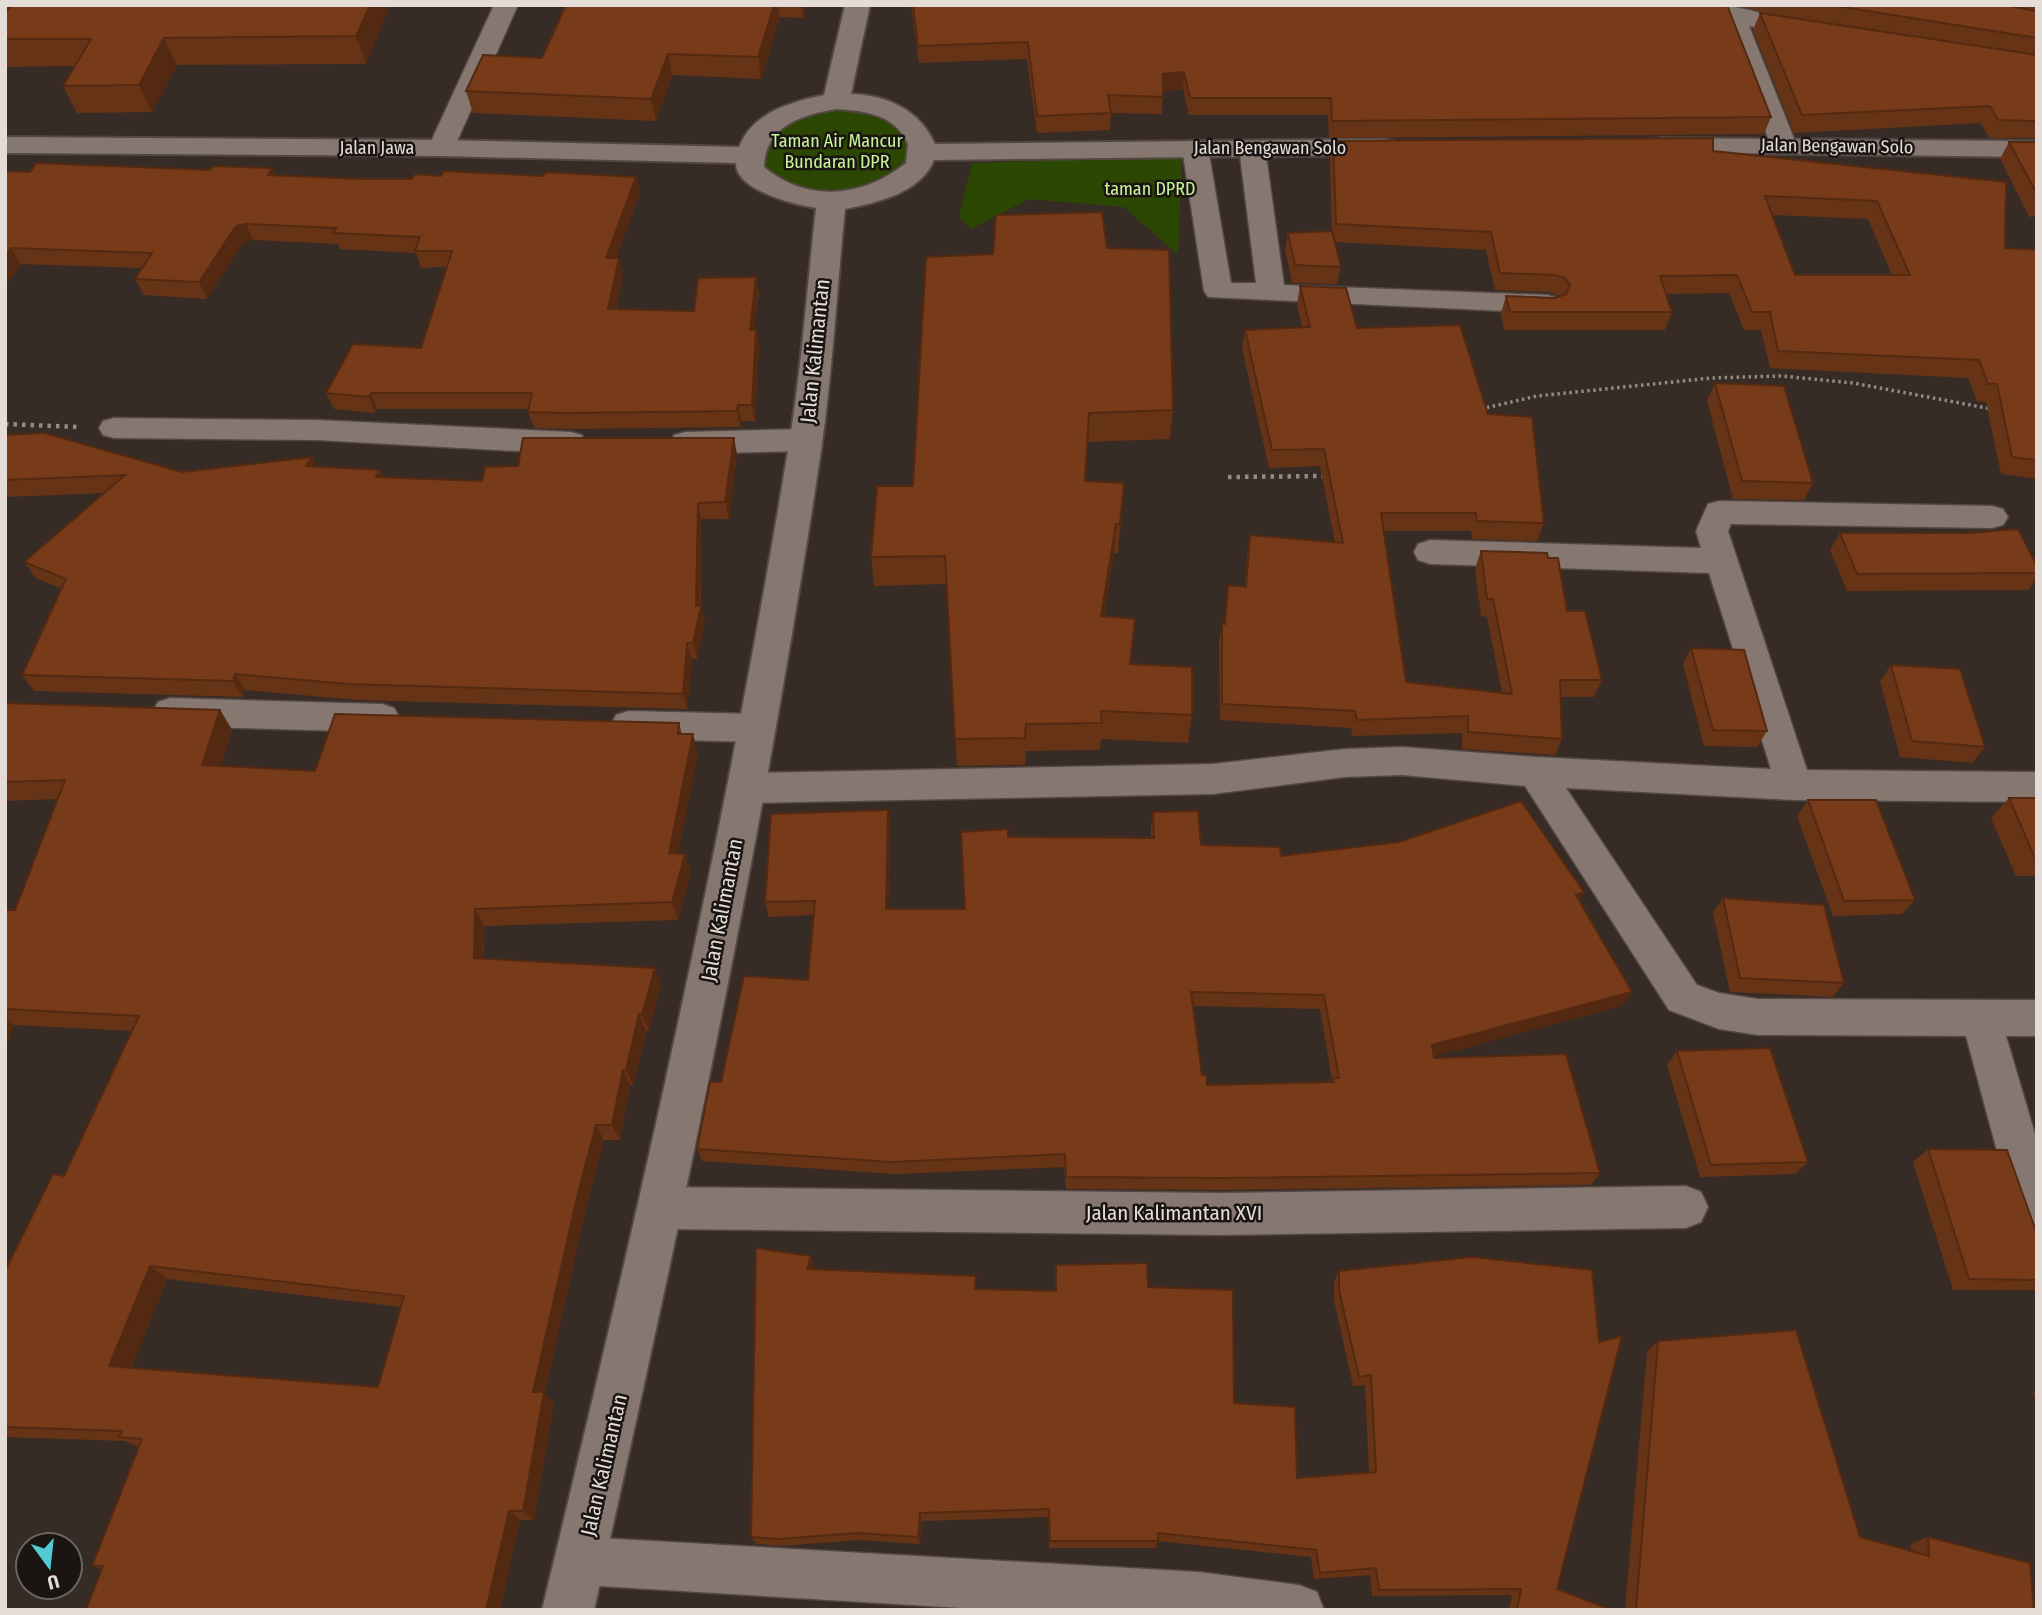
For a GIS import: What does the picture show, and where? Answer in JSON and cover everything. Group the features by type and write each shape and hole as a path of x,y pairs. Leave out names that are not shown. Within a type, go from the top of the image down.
{"main road":[{"path":"836,101 858,5"},
{"path":"836,101 873,104 898,116 922,139 924,152 918,166 891,187 867,196 831,203 771,188 750,169 748,155 758,133 800,107 836,101"},
{"name":"Jalan Jawa","path":"5,145 441,148 748,155"},
{"name":"Jalan Bengawan Solo","path":"1642,146 2037,149"},
{"name":"Jalan Bengawan Solo","path":"924,152 1405,147"},
{"name":"Jalan Kalimantan","path":"568,1610 582,1560 662,1208 747,788 806,440 831,203"}],"street":[{"path":"441,148 506,5"},
{"path":"1704,5 1733,16 1834,34"},
{"path":"1733,16 1784,146"},
{"path":"1195,148 1218,291 1548,304"},
{"path":"1252,148 1271,291"},
{"path":"114,428 317,430 595,443"},
{"path":"660,443 806,440"},
{"path":"1794,785 1712,531 1720,512 1992,517"},
{"path":"1430,552 1723,561"},
{"path":"136,710 412,718"},
{"path":"591,724 757,728"},
{"path":"747,788 1213,779 1345,763 1402,761 1536,772 1794,785 2037,787"},
{"path":"1536,772 1683,998 1719,1011 1758,1017 2037,1018"},
{"path":"1981,1017 2037,1218"},
{"name":"Jalan Kalimantan XVI","path":"662,1208 1222,1214 1686,1207"},
{"path":"582,1560 1199,1597 1299,1610"}],"path":[{"path":"1477,410 1537,396 1711,378 1782,376 1853,383 1968,402 2003,412"},
{"path":"5,424 114,428"},
{"path":"1228,477 1322,477 1335,472"}],"green space":[{"name":"Taman Air Mancur Bundaran DPR","path":"836,101 898,116 918,166 831,203 759,179 758,133"},
{"name":"taman DPRD","path":"1182,156 1178,255 1124,207 1029,199 971,229 959,217 972,163"}],"building":[{"path":"5,5 370,5 356,36 164,38 139,85 63,86 91,39 5,39 5,14 10,7"},
{"path":"566,5 774,5 758,57 668,54 651,99 466,91 483,55 542,58"},
{"path":"913,5 1727,5 1771,117 1332,121 1331,98 1190,98 1184,72 1163,74 1163,97 1108,95 1111,113 1037,116 1028,42 918,46"},
{"path":"1830,5 2003,5 2037,11 2037,38"},
{"path":"1760,13 2037,55 2037,121 1998,120 1990,106 1802,115"},
{"path":"1713,138 1713,151 2006,182 2005,248 2037,250 2037,460 2012,457 1997,384 1988,384 1979,360 1778,351 1770,312 1752,312 1737,275 1660,276 1672,312 1510,312 1506,296 1555,298 1566,294 1570,285 1565,278 1555,275 1500,273 1491,232 1336,224 1333,141","holes":["1765,196 1877,201 1910,275 1795,275"]},
{"path":"2009,142 2037,142 2037,194"},
{"path":"36,163 210,170 213,166 272,168 268,175 362,179 412,179 415,174 441,176 444,171 543,176 545,172 636,177 606,258 619,258 608,309 694,311 698,278 756,277 750,330 756,330 752,405 738,405 737,411 528,412 532,393 371,393 369,397 326,393 353,344 421,348 452,251 415,251 420,237 333,233 336,228 246,224 236,226 199,282 135,279 152,253 11,248 5,256 5,171 30,172"},
{"path":"1102,212 1107,248 1169,250 1173,410 1089,413 1085,481 1124,483 1120,524 1116,524 1101,616 1135,619 1130,664 1192,667 1192,715 1101,711 1102,723 1026,724 1025,738 955,739 945,556 871,557 877,486 913,486 926,257 993,254 996,215"},
{"path":"1332,231 1341,267 1295,265 1288,233"},
{"path":"1300,286 1346,288 1357,328 1460,325 1488,414 1532,417 1544,523 1477,521 1476,513 1381,513 1406,682 1512,694 1493,599 1487,599 1481,551 1547,553 1548,558 1558,558 1567,611 1585,611 1602,680 1560,680 1562,739 1468,732 1468,716 1357,720 1355,711 1222,704 1222,624 1225,624 1228,585 1246,587 1250,535 1343,543 1324,449 1272,450 1245,330 1310,327"},
{"path":"1715,383 1784,386 1813,483 1742,481"},
{"path":"44,433 182,472 312,457 306,466 380,470 376,477 482,481 485,467 518,466 523,438 734,438 725,502 698,503 696,606 701,606 693,643 687,643 683,694 348,684 235,674 233,681 22,675 66,579 24,562 125,475 5,480 5,435"},
{"path":"2018,529 2037,566 2037,573 1857,574 1840,533 1969,533"},
{"path":"1691,648 1744,650 1767,731 1713,730"},
{"path":"1891,665 1960,669 1985,747 1912,741"},
{"path":"5,703 220,710 202,765 315,771 335,714 679,723 678,734 693,734 669,853 685,854 672,902 475,909 474,958 655,968 642,1015 639,1014 626,1070 623,1070 612,1125 596,1125 578,1193 533,1392 544,1392 523,1511 509,1511 486,1610 86,1610 103,1566 92,1566 142,1439 119,1437 122,1431 5,1427 5,1271 53,1174 64,1176 139,1016 5,1009 5,910 15,910 65,780 5,782","holes":["150,1266 404,1296 378,1387 109,1366"]},
{"path":"2009,798 2037,798 2037,856 2034,856"},
{"path":"1808,800 1876,800 1915,900 1844,901"},
{"path":"1521,801 1584,892 1576,895 1632,992 1432,1045 1434,1058 1566,1054 1600,1173 1224,1178 1066,1177 1065,1154 892,1162 697,1149 710,1082 721,1082 744,976 808,980 815,901 765,902 771,814 888,810 886,909 965,909 961,832 1008,829 1008,837 1154,838 1153,812 1198,811 1201,845 1280,847 1281,856 1399,842","holes":["1191,992 1324,995 1339,1078 1333,1078 1334,1082 1207,1085 1206,1075 1202,1075"]},
{"path":"1723,898 1824,905 1844,983 1740,978"},
{"path":"1770,1048 1808,1162 1711,1165 1677,1051"},
{"path":"1928,1149 2007,1150 2037,1234 2037,1280 1969,1279"},
{"path":"756,1248 811,1256 807,1269 976,1276 975,1289 1056,1291 1056,1265 1147,1263 1148,1287 1233,1290 1234,1403 1295,1407 1297,1478 1376,1472 1371,1375 1359,1377 1339,1290 1339,1271 1472,1257 1592,1270 1599,1342 1622,1336 1557,1589 1612,1610 1517,1610 1521,1589 1379,1590 1376,1568 1320,1573 1316,1550 1158,1533 1158,1541 1050,1541 1049,1509 920,1513 918,1537 856,1533 779,1539 751,1537"},
{"path":"1796,1330 1860,1537 1929,1556 1928,1537 2030,1563 2034,1610 1636,1610 1658,1341"}]}
